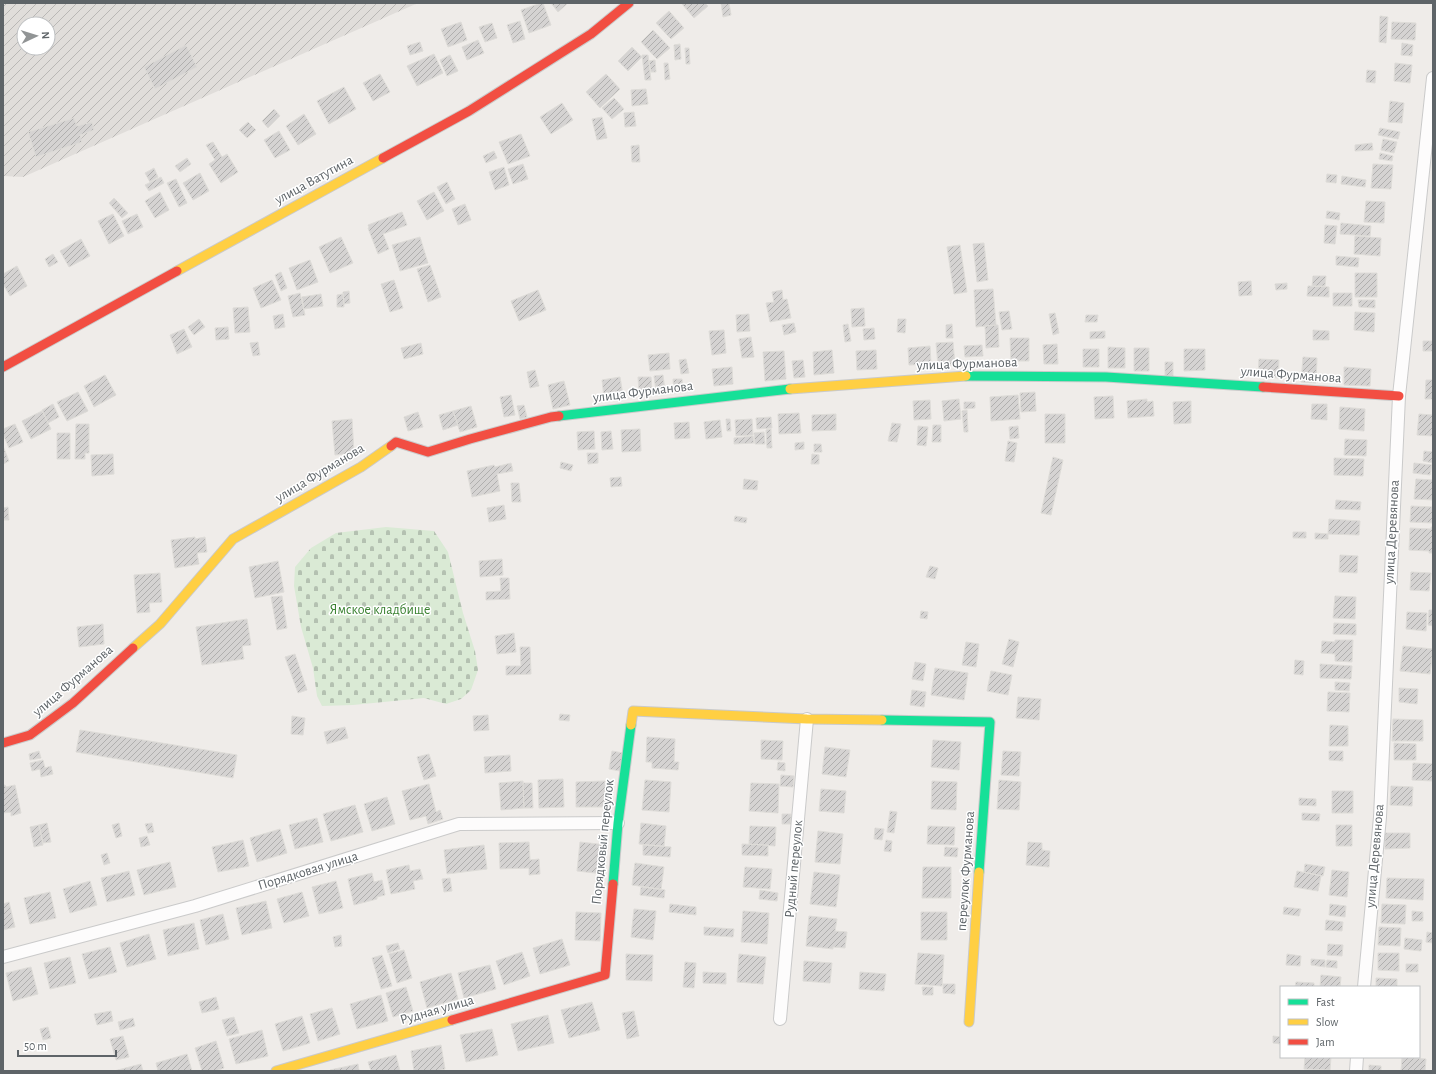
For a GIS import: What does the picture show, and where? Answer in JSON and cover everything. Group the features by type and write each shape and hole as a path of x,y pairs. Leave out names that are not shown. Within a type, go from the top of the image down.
{"street":[{"name":"улица Ватутина","path":"3,367 469,111 591,34 629,3"},
{"name":"улица Деревянова","path":"1364,986 1380,817 1399,396 1433,78"},
{"name":"улица Фурманова","path":"3,743 30,735 73,702 160,624 233,539 361,467 396,442 428,452 551,417 778,390 960,376 1106,377 1399,396"},
{"name":"Порядковый переулок","path":"605,975 618,823 633,711 807,719"},
{"name":"переулок Фурманова","path":"807,719 990,722 969,1022"},
{"name":"Рудный переулок","path":"780,1019 807,719"},
{"name":"Порядковая улица","path":"3,957 195,906 459,824 618,823"},
{"name":"Рудная улица","path":"276,1071 605,975"},
{"path":"1356,1071 1357,1058"}],"shaded area":[{"path":"3,3 418,3 23,177 3,176"}],"green space":[{"name":"Ямское кладбище","path":"386,527 434,531 448,552 463,613 475,651 478,670 471,690 461,699 446,704 424,698 353,705 322,706 317,696 313,668 301,627 294,586 295,567 311,548 336,533"}],"building":[{"path":"543,3 551,25 529,33 521,10"},
{"path":"551,3 568,3 558,12"},
{"path":"705,3 708,6 694,18 682,4"},
{"path":"721,3 729,3 731,15 723,17"},
{"path":"669,11 684,28 671,39 656,23"},
{"path":"1380,16 1388,17 1386,43 1379,42"},
{"path":"520,21 525,39 513,43 507,25"},
{"path":"461,22 467,40 448,47 441,29"},
{"path":"1392,22 1416,23 1415,40 1391,39"},
{"path":"492,23 497,38 485,42 479,27"},
{"path":"653,30 670,48 657,59 641,42"},
{"path":"478,40 484,53 467,60 462,47"},
{"path":"420,42 423,51 410,55 407,46"},
{"path":"1402,43 1413,45 1412,56 1401,55"},
{"path":"680,44 681,59 675,60 674,45"},
{"path":"186,45 197,67 155,89 144,67"},
{"path":"632,47 642,57 628,71 618,61"},
{"path":"685,48 689,48 690,64 686,64"},
{"path":"434,54 443,73 417,86 407,66"},
{"path":"450,55 458,71 447,76 440,60"},
{"path":"642,55 648,55 651,80 645,80"},
{"path":"655,60 656,72 651,72 649,61"},
{"path":"664,63 668,63 670,79 665,80"},
{"path":"1395,63 1412,65 1410,83 1394,81"},
{"path":"1367,70 1376,71 1375,83 1366,82"},
{"path":"380,74 390,92 373,101 363,83"},
{"path":"606,74 620,89 600,108 586,92"},
{"path":"344,87 356,109 329,124 317,101"},
{"path":"646,89 648,104 632,106 631,90"},
{"path":"614,98 624,109 612,119 602,108"},
{"path":"1390,101 1404,103 1402,123 1388,122"},
{"path":"562,103 573,120 551,134 540,117"},
{"path":"274,109 280,116 268,128 262,121"},
{"path":"634,112 636,126 625,127 624,113"},
{"path":"304,114 316,134 298,145 286,126"},
{"path":"602,117 607,138 597,140 592,119"},
{"path":"74,118 77,126 92,122 94,130 80,135 82,142 36,157 28,132"},
{"path":"248,122 256,130 247,138 239,130"},
{"path":"1380,128 1400,132 1398,139 1378,135"},
{"path":"279,131 290,150 275,158 264,140"},
{"path":"521,134 530,156 508,164 499,142"},
{"path":"1383,139 1397,142 1394,153 1381,150"},
{"path":"213,142 222,157 227,154 238,172 221,183 209,164 215,160 206,145"},
{"path":"1372,143 1373,150 1355,151 1355,145"},
{"path":"639,145 640,162 632,162 631,146"},
{"path":"494,151 497,158 486,163 483,156"},
{"path":"1380,153 1393,156 1392,161 1379,159"},
{"path":"187,158 191,164 180,172 175,166"},
{"path":"523,164 528,179 513,184 508,169"},
{"path":"1373,164 1393,165 1391,189 1371,188"},
{"path":"504,167 509,185 495,190 489,172"},
{"path":"154,168 158,177 150,182 145,173"},
{"path":"200,173 209,191 193,200 183,183"},
{"path":"1327,174 1337,175 1336,183 1326,182"},
{"path":"1342,176 1366,180 1365,187 1341,184"},
{"path":"161,177 164,183 149,191 145,185"},
{"path":"176,179 187,203 179,207 167,183"},
{"path":"447,182 455,199 446,204 437,187"},
{"path":"160,192 169,210 155,218 145,201"},
{"path":"434,192 444,211 427,220 417,201"},
{"path":"114,198 128,213 122,218 109,203"},
{"path":"1366,201 1385,202 1384,223 1364,222"},
{"path":"465,204 471,220 458,225 452,209"},
{"path":"1327,211 1340,213 1339,220 1326,218"},
{"path":"402,212 407,225 383,234 389,249 378,254 368,225"},
{"path":"113,214 124,236 109,244 98,221"},
{"path":"137,214 143,227 128,234 122,221"},
{"path":"1341,223 1371,226 1370,236 1340,234"},
{"path":"1325,225 1337,226 1335,244 1324,243"},
{"path":"1355,236 1381,238 1380,256 1354,254"},
{"path":"341,237 353,263 330,273 319,247"},
{"path":"420,237 428,263 400,271 392,245"},
{"path":"81,239 90,256 69,267 60,251"},
{"path":"984,243 988,280 977,282 973,244"},
{"path":"960,245 967,292 954,294 947,247"},
{"path":"53,254 58,262 49,267 45,259"},
{"path":"1336,256 1359,258 1358,267 1336,265"},
{"path":"310,260 318,282 297,290 289,268"},
{"path":"430,265 441,297 428,302 417,269"},
{"path":"17,266 27,286 10,296 3,284 3,274"},
{"path":"281,272 287,288 281,291 275,275"},
{"path":"1355,273 1377,273 1377,297 1355,297"},
{"path":"1313,276 1326,276 1325,286 1312,286"},
{"path":"272,280 281,300 261,308 253,288"},
{"path":"394,280 403,308 390,312 381,284"},
{"path":"1251,281 1252,295 1239,296 1238,282"},
{"path":"1287,283 1287,289 1276,290 1275,284"},
{"path":"1308,286 1329,287 1329,297 1307,296"},
{"path":"993,289 996,325 976,327 974,290"},
{"path":"538,290 546,310 519,321 511,301"},
{"path":"782,290 783,300 787,299 791,318 770,322 766,303 774,302 772,292"},
{"path":"349,291 350,303 344,304 343,292"},
{"path":"300,293 305,315 293,317 288,296"},
{"path":"1333,293 1352,293 1352,306 1333,306"},
{"path":"321,294 323,306 304,309 302,297"},
{"path":"343,294 344,307 337,307 337,295"},
{"path":"1358,300 1375,300 1375,308 1359,307"},
{"path":"248,307 250,332 235,333 233,308"},
{"path":"864,308 865,326 852,327 851,309"},
{"path":"1009,311 1012,329 1002,330 999,312"},
{"path":"1355,312 1375,313 1374,332 1354,330"},
{"path":"1055,313 1059,333 1053,335 1049,314"},
{"path":"283,314 285,327 275,329 273,316"},
{"path":"749,314 750,331 737,332 736,315"},
{"path":"1086,315 1098,315 1097,322 1085,322"},
{"path":"199,319 205,327 194,335 188,327"},
{"path":"898,319 906,319 905,333 897,332"},
{"path":"794,323 796,332 784,335 782,325"},
{"path":"848,324 851,341 845,342 843,325"},
{"path":"952,324 953,338 946,338 946,325"},
{"path":"998,325 999,347 986,348 985,326"},
{"path":"228,327 229,339 216,340 215,328"},
{"path":"874,328 875,339 864,340 863,329"},
{"path":"184,329 192,347 177,354 170,335"},
{"path":"724,330 726,353 712,355 709,331"},
{"path":"1313,330 1329,331 1329,340 1313,340"},
{"path":"1105,331 1105,338 1090,339 1090,332"},
{"path":"751,337 754,357 742,358 739,339"},
{"path":"1010,338 1029,338 1029,361 1011,361"},
{"path":"1423,341 1433,341 1433,351 1423,351"},
{"path":"258,342 260,355 253,356 250,343"},
{"path":"953,342 955,365 938,366 936,343"},
{"path":"421,343 423,354 404,359 401,348"},
{"path":"1057,344 1058,364 1044,364 1043,345"},
{"path":"982,345 983,356 965,357 964,346"},
{"path":"930,346 931,364 909,365 908,348"},
{"path":"1108,347 1125,348 1125,368 1108,368"},
{"path":"1134,348 1149,348 1149,371 1134,371"},
{"path":"1083,349 1099,349 1099,367 1083,367"},
{"path":"1184,349 1205,349 1205,370 1184,371"},
{"path":"832,350 834,373 814,375 813,352"},
{"path":"876,350 877,369 857,370 856,351"},
{"path":"784,351 786,379 765,381 763,352"},
{"path":"669,353 670,369 650,371 648,355"},
{"path":"1303,357 1317,358 1316,383 1301,382"},
{"path":"686,359 689,373 681,374 679,360"},
{"path":"1259,359 1279,360 1278,378 1258,376"},
{"path":"803,360 805,377 794,378 792,361"},
{"path":"1165,362 1173,362 1173,376 1165,376"},
{"path":"732,367 733,384 714,386 712,369"},
{"path":"1344,367 1371,369 1370,386 1344,385"},
{"path":"535,370 539,386 530,388 527,372"},
{"path":"105,375 116,395 94,407 84,386"},
{"path":"663,375 665,390 656,391 654,376"},
{"path":"620,377 623,395 604,398 602,380"},
{"path":"638,377 651,377 652,391 639,392"},
{"path":"673,379 682,379 683,392 674,393"},
{"path":"1426,380 1433,380 1433,399 1425,399"},
{"path":"564,381 570,405 553,409 548,385"},
{"path":"78,392 88,411 67,421 57,402"},
{"path":"1035,392 1036,411 1021,412 1020,393"},
{"path":"511,395 515,415 504,417 500,397"},
{"path":"1018,395 1020,419 991,421 990,397"},
{"path":"1113,396 1114,418 1095,419 1094,397"},
{"path":"959,399 961,419 944,421 942,401"},
{"path":"1147,399 1147,402 1153,401 1154,416 1128,418 1127,401"},
{"path":"930,400 931,419 914,420 913,401"},
{"path":"1191,401 1191,423 1174,424 1173,402"},
{"path":"964,402 975,402 975,408 964,409"},
{"path":"53,404 59,417 48,423 42,410"},
{"path":"1312,404 1327,404 1327,420 1311,419"},
{"path":"524,405 527,417 520,419 517,406"},
{"path":"471,406 477,427 460,432 453,411"},
{"path":"1340,407 1365,409 1364,431 1339,429"},
{"path":"967,410 968,432 964,432 962,411"},
{"path":"42,411 51,429 31,439 22,421"},
{"path":"453,411 458,425 443,430 439,415"},
{"path":"418,412 423,427 408,431 404,417"},
{"path":"799,413 801,433 779,434 778,414"},
{"path":"836,414 836,430 812,431 812,415"},
{"path":"1045,414 1065,414 1065,443 1045,443"},
{"path":"1419,414 1433,415 1433,436 1417,435"},
{"path":"771,417 772,428 757,429 756,418"},
{"path":"352,419 354,453 335,455 332,421"},
{"path":"726,419 730,419 731,431 727,431"},
{"path":"752,419 753,435 736,436 735,420"},
{"path":"720,420 722,437 706,439 704,422"},
{"path":"689,422 690,438 675,439 674,423"},
{"path":"892,423 901,424 897,442 888,441"},
{"path":"15,424 23,442 9,448 3,434 3,429"},
{"path":"76,424 89,424 89,453 85,453 85,459 75,459"},
{"path":"933,425 941,425 941,442 932,442"},
{"path":"918,426 928,427 926,446 917,445"},
{"path":"1018,426 1019,438 1010,439 1009,427"},
{"path":"640,429 641,451 622,452 621,430"},
{"path":"771,429 772,448 767,448 766,430"},
{"path":"594,431 595,449 578,450 577,432"},
{"path":"611,431 613,449 602,450 601,432"},
{"path":"764,432 765,444 755,444 754,433"},
{"path":"57,433 70,433 70,459 57,459"},
{"path":"753,436 754,443 734,444 734,438"},
{"path":"1345,439 1367,440 1366,456 1344,455"},
{"path":"1008,441 1017,443 1014,462 1005,461"},
{"path":"804,442 804,449 795,450 795,443"},
{"path":"814,444 821,444 822,452 814,452"},
{"path":"3,446 9,461 3,464"},
{"path":"1424,451 1433,452 1433,463 1423,461"},
{"path":"587,453 598,453 598,463 588,464"},
{"path":"113,454 114,474 92,476 91,455"},
{"path":"812,454 819,455 819,464 811,464"},
{"path":"1053,457 1063,460 1051,515 1041,513"},
{"path":"1334,458 1364,459 1363,476 1334,475"},
{"path":"561,462 573,465 571,471 560,468"},
{"path":"511,463 513,471 497,474 500,491 472,497 467,471"},
{"path":"1414,463 1432,465 1430,475 1413,473"},
{"path":"621,477 622,486 611,487 610,478"},
{"path":"744,479 758,481 757,490 743,489"},
{"path":"1416,479 1433,480 1433,500 1414,499"},
{"path":"511,483 519,483 521,502 512,502"},
{"path":"1336,500 1361,502 1360,510 1335,509"},
{"path":"504,505 506,519 489,522 487,508"},
{"path":"1411,506 1433,507 1433,523 1410,522"},
{"path":"8,507 9,520 4,520 3,508"},
{"path":"735,516 747,518 746,523 734,521"},
{"path":"1329,519 1360,521 1359,535 1328,534"},
{"path":"1431,527 1433,527 1433,553 1429,553 1429,551 1409,550 1410,528 1431,529"},
{"path":"1293,532 1306,532 1306,538 1293,538"},
{"path":"1315,533 1328,534 1328,539 1315,539"},
{"path":"195,537 195,539 205,537 207,552 197,553 199,564 175,568 171,540"},
{"path":"1340,555 1358,556 1357,573 1339,572"},
{"path":"502,559 503,575 480,577 479,561"},
{"path":"278,561 284,592 255,598 249,567"},
{"path":"930,566 938,568 935,579 926,577"},
{"path":"1411,572 1431,573 1429,591 1410,590"},
{"path":"160,573 162,602 149,603 150,612 137,613 134,575"},
{"path":"500,578 509,578 510,599 486,600 486,592 501,591"},
{"path":"282,596 287,628 277,630 271,597"},
{"path":"1335,596 1356,597 1355,619 1333,618"},
{"path":"1429,610 1433,610 1433,626 1428,625"},
{"path":"921,611 928,612 927,619 920,618"},
{"path":"1407,612 1427,613 1426,631 1406,629"},
{"path":"247,619 251,645 242,646 244,659 202,665 196,627"},
{"path":"1334,623 1356,624 1356,635 1333,634"},
{"path":"103,624 104,644 79,647 77,627"},
{"path":"514,633 516,652 497,654 495,636"},
{"path":"1009,639 1019,642 1013,667 1002,664"},
{"path":"1335,640 1353,640 1352,662 1335,661 1335,654 1321,653 1322,641 1335,642"},
{"path":"966,642 979,644 976,667 962,665"},
{"path":"1403,646 1433,649 1430,674 1400,671"},
{"path":"520,647 530,647 531,674 506,675 506,666 521,666"},
{"path":"295,654 307,690 298,693 285,657"},
{"path":"1295,660 1304,661 1303,675 1294,674"},
{"path":"915,662 926,664 923,681 912,679"},
{"path":"1320,664 1352,666 1351,679 1320,678"},
{"path":"935,668 968,673 964,700 931,695"},
{"path":"991,671 1012,675 1008,695 987,691"},
{"path":"1335,682 1350,683 1349,691 1335,690"},
{"path":"1399,688 1418,689 1417,704 1399,702"},
{"path":"912,690 926,692 924,707 910,705"},
{"path":"1328,692 1350,693 1349,712 1327,711"},
{"path":"1018,697 1041,699 1039,720 1016,718"},
{"path":"560,714 570,715 569,721 559,720"},
{"path":"488,715 489,730 474,731 473,716"},
{"path":"292,716 305,718 303,735 291,734"},
{"path":"1393,719 1423,720 1423,741 1392,741"},
{"path":"1330,725 1348,726 1348,746 1329,746"},
{"path":"345,727 348,738 327,744 324,732"},
{"path":"80,730 237,755 233,778 76,752"},
{"path":"647,737 675,739 674,762 679,762 678,770 652,768 652,762 646,762"},
{"path":"761,740 783,741 782,760 761,759"},
{"path":"933,740 961,742 959,770 931,767"},
{"path":"1394,743 1416,744 1416,760 1394,760"},
{"path":"825,747 850,750 846,777 822,774"},
{"path":"39,751 41,758 30,760 29,754"},
{"path":"612,751 623,753 620,771 609,769"},
{"path":"1003,751 1021,752 1019,776 1001,775"},
{"path":"1329,751 1343,751 1343,761 1329,760"},
{"path":"429,754 436,776 424,780 417,757"},
{"path":"510,755 511,771 485,773 484,757"},
{"path":"43,760 45,768 51,766 53,774 41,777 40,769 32,771 30,763"},
{"path":"778,762 785,763 785,771 777,770"},
{"path":"1413,763 1433,764 1433,781 1412,780"},
{"path":"781,775 794,776 793,787 780,786"},
{"path":"563,779 564,807 539,808 538,780"},
{"path":"645,780 671,782 669,812 642,810"},
{"path":"999,780 1021,782 1019,810 997,809"},
{"path":"523,781 524,808 501,810 499,783"},
{"path":"605,781 606,807 576,807 576,782"},
{"path":"932,781 957,782 956,810 931,809"},
{"path":"523,783 532,783 533,808 524,808"},
{"path":"751,783 779,784 778,813 749,811"},
{"path":"429,784 436,812 440,810 443,819 428,824 426,816 410,820 402,791"},
{"path":"3,785 6,787 15,785 21,813 11,816 11,812 3,813"},
{"path":"1391,786 1413,787 1412,806 1390,805"},
{"path":"821,789 846,791 844,813 819,811"},
{"path":"1332,791 1353,791 1353,813 1332,813"},
{"path":"387,797 395,824 372,831 364,804"},
{"path":"1299,798 1316,799 1316,806 1299,805"},
{"path":"355,805 363,832 331,841 323,814"},
{"path":"890,811 897,812 894,833 887,832"},
{"path":"1302,813 1320,814 1319,821 1302,820"},
{"path":"782,814 791,814 791,824 782,824"},
{"path":"317,818 323,842 295,849 289,825"},
{"path":"47,823 51,842 43,843 39,825"},
{"path":"119,823 122,836 116,838 112,825"},
{"path":"152,823 154,832 148,833 145,824"},
{"path":"641,823 666,826 664,846 639,844"},
{"path":"39,825 43,845 34,847 30,827"},
{"path":"1336,825 1352,825 1352,846 1336,846"},
{"path":"750,826 776,827 775,846 749,844"},
{"path":"928,826 955,827 954,845 927,844"},
{"path":"875,828 884,829 882,840 874,839"},
{"path":"280,829 287,853 257,862 250,838"},
{"path":"818,831 843,834 840,864 815,862"},
{"path":"1385,833 1410,833 1410,848 1385,849"},
{"path":"147,836 150,845 141,847 139,838"},
{"path":"243,840 249,866 218,872 212,847"},
{"path":"886,840 892,841 891,852 884,851"},
{"path":"529,842 530,860 539,859 540,874 529,875 529,868 500,869 499,843"},
{"path":"580,842 607,845 604,874 577,871"},
{"path":"1028,842 1042,843 1042,850 1050,851 1049,867 1026,865"},
{"path":"742,844 768,845 768,856 742,855"},
{"path":"484,845 487,869 447,874 444,850"},
{"path":"643,845 671,847 670,857 643,855"},
{"path":"945,847 958,848 957,857 944,856"},
{"path":"107,853 110,863 104,865 101,855"},
{"path":"170,862 176,887 144,895 137,870"},
{"path":"635,863 664,867 661,889 632,885"},
{"path":"1305,864 1325,867 1323,876 1304,872"},
{"path":"409,865 410,871 420,869 423,879 413,881 415,889 391,894 386,870"},
{"path":"745,867 772,869 770,889 743,887"},
{"path":"923,867 951,867 951,898 922,898"},
{"path":"1332,870 1349,872 1347,897 1329,895"},
{"path":"129,871 135,895 107,902 101,878"},
{"path":"1297,871 1321,876 1318,891 1294,887"},
{"path":"814,872 840,875 836,907 810,904"},
{"path":"372,873 374,882 382,880 385,895 377,897 377,899 354,905 348,879"},
{"path":"450,878 452,891 444,892 442,879"},
{"path":"1387,878 1424,879 1423,900 1386,898"},
{"path":"90,881 97,905 70,913 63,889"},
{"path":"336,881 343,908 319,914 312,887"},
{"path":"641,887 665,890 664,898 640,895"},
{"path":"760,890 778,893 777,901 759,899"},
{"path":"50,892 56,918 30,924 24,898"},
{"path":"302,892 309,916 284,923 277,899"},
{"path":"266,901 272,928 242,935 236,908"},
{"path":"9,902 15,927 3,930 3,904"},
{"path":"670,904 696,907 696,915 669,912"},
{"path":"1330,904 1346,906 1345,917 1329,915"},
{"path":"1382,904 1406,905 1405,924 1381,923"},
{"path":"1284,907 1301,909 1299,916 1283,914"},
{"path":"634,909 656,911 653,940 631,937"},
{"path":"743,911 769,913 767,944 741,942"},
{"path":"1412,911 1423,912 1423,921 1412,921"},
{"path":"576,912 601,913 600,941 575,940"},
{"path":"921,912 947,912 947,940 921,940"},
{"path":"223,914 229,939 206,945 200,920"},
{"path":"809,916 837,919 835,931 847,932 845,948 833,947 833,949 806,946"},
{"path":"1326,920 1343,922 1342,931 1325,930"},
{"path":"194,923 199,949 168,956 163,930"},
{"path":"704,927 734,929 733,937 704,935"},
{"path":"1379,927 1401,928 1400,946 1378,945"},
{"path":"1427,932 1433,933 1433,943 1426,942"},
{"path":"149,934 156,959 127,967 120,943"},
{"path":"341,935 342,946 335,947 333,937"},
{"path":"1405,938 1422,940 1421,951 1404,949"},
{"path":"562,939 570,965 540,974 533,948"},
{"path":"398,943 400,949 388,953 386,946"},
{"path":"1328,944 1343,945 1342,956 1327,955"},
{"path":"110,947 117,972 89,979 82,954"},
{"path":"404,950 412,978 397,983 389,954"},
{"path":"522,952 530,976 504,985 496,961"},
{"path":"918,953 944,955 942,986 915,984"},
{"path":"1378,953 1399,953 1399,971 1378,970"},
{"path":"626,954 653,955 652,981 626,980"},
{"path":"739,954 766,957 763,984 737,982"},
{"path":"1287,954 1301,956 1300,966 1286,965"},
{"path":"382,955 392,986 381,989 372,958"},
{"path":"70,957 76,983 50,989 44,963"},
{"path":"1311,959 1325,960 1325,967 1311,965"},
{"path":"1327,960 1337,961 1337,968 1326,967"},
{"path":"804,961 832,963 830,983 803,981"},
{"path":"685,962 696,963 694,988 683,987"},
{"path":"1406,964 1418,964 1418,972 1406,972"},
{"path":"490,965 496,989 464,998 458,973"},
{"path":"31,967 38,994 13,1001 6,973"},
{"path":"703,972 726,973 726,984 703,983"},
{"path":"860,972 886,974 884,991 859,989"},
{"path":"451,973 458,999 427,1008 420,982"},
{"path":"1321,975 1341,977 1340,986 1320,986"},
{"path":"1376,978 1397,979 1397,986 1376,986"},
{"path":"1296,982 1314,983 1314,986 1295,986"},
{"path":"943,984 955,984 955,994 943,993"},
{"path":"406,987 413,1011 393,1017 386,993"},
{"path":"922,987 933,987 933,995 923,995"},
{"path":"381,995 388,1021 357,1029 350,1004"},
{"path":"216,997 219,1009 202,1013 199,1002"},
{"path":"592,1002 600,1030 569,1038 561,1010"},
{"path":"332,1008 340,1034 318,1041 310,1014"},
{"path":"111,1011 113,1021 97,1025 94,1014"},
{"path":"634,1011 639,1036 627,1039 622,1013"},
{"path":"548,1015 554,1043 518,1051 511,1024"},
{"path":"302,1016 310,1043 283,1051 275,1024"},
{"path":"234,1017 239,1033 227,1036 222,1020"},
{"path":"133,1018 135,1026 120,1030 118,1022"},
{"path":"48,1027 51,1038 43,1040 40,1029"},
{"path":"492,1029 498,1055 466,1062 460,1035"},
{"path":"262,1030 268,1056 236,1064 229,1039"},
{"path":"123,1036 129,1057 116,1060 110,1039"},
{"path":"1273,1036 1280,1037 1280,1044 1273,1043"},
{"path":"216,1041 224,1068 215,1071 202,1071 195,1048"},
{"path":"441,1045 445,1069 436,1071 414,1071 411,1051"},
{"path":"187,1054 192,1071 158,1071 156,1063"},
{"path":"396,1055 400,1071 371,1071 368,1062"},
{"path":"1305,1058 1331,1058 1330,1070 1304,1069"},
{"path":"1402,1058 1426,1059 1425,1071 1401,1071"},
{"path":"141,1064 143,1071 114,1071"},
{"path":"358,1064 359,1071 330,1071 330,1070"},
{"path":"1369,1065 1381,1066 1381,1071 1369,1071"}],"traffic: fast":[{"path":"966,376 1106,377 1263,387"},
{"path":"559,416 790,389"},
{"path":"882,720 990,722 979,872"},
{"path":"613,884 618,823 631,725"}],"traffic: slow":[{"path":"177,271 383,158"},
{"path":"790,389 966,376"},
{"path":"133,648 160,624 233,539 361,467 391,446"},
{"path":"631,725 633,711 807,719 882,720"},
{"path":"969,1022 979,872"},
{"path":"276,1071 452,1020"}],"traffic: jam":[{"path":"383,158 469,111 591,34 629,3"},
{"path":"3,367 177,271"},
{"path":"1263,387 1399,396"},
{"path":"391,446 396,442 428,452 470,439 559,416"},
{"path":"3,743 30,735 73,703 133,648"},
{"path":"452,1020 605,975 613,884"}]}
